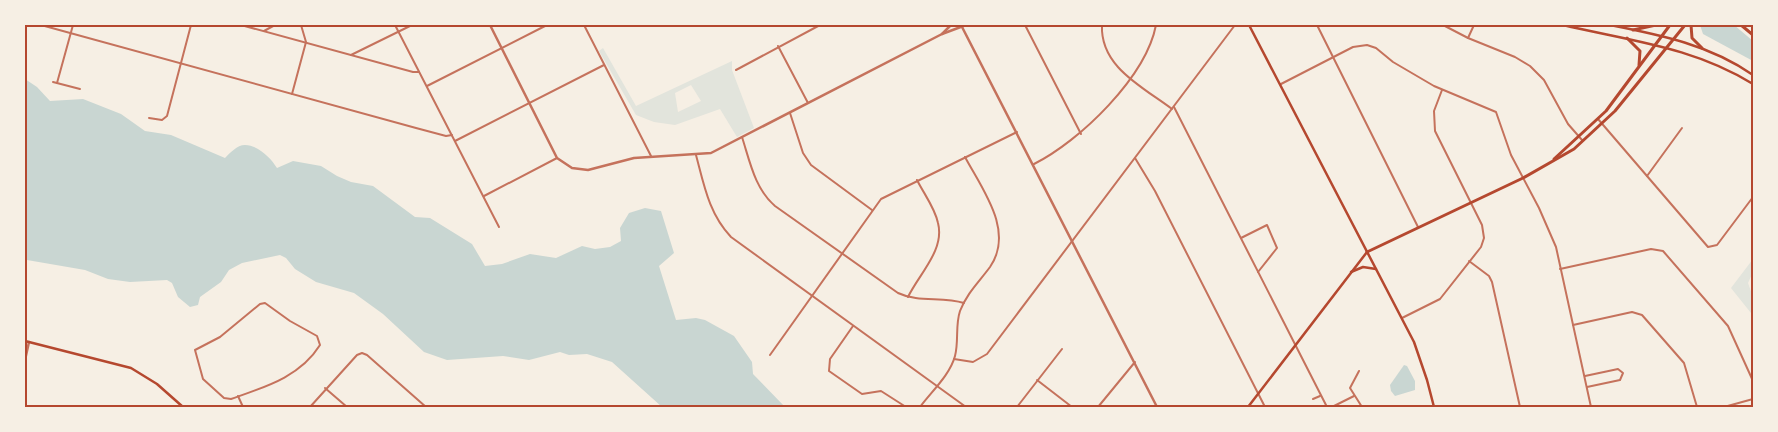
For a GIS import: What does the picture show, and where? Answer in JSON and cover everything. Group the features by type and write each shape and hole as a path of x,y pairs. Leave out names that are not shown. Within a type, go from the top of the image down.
{"main road":[{"path":"1249,25 1402,318 1423,364 1434,407"},
{"path":"1563,25 1666,47 1719,65 1753,84"},
{"path":"1610,25 1662,36 1702,48 1753,75"},
{"path":"1633,30 1656,25"},
{"path":"1552,162 1580,138 1619,95 1670,25"},
{"path":"1248,407 1366,252 1523,178 1583,142 1602,124 1685,25"},
{"path":"1691,25 1692,38 1702,48"},
{"path":"1741,25 1753,35"},
{"path":"1627,38 1640,51 1639,66"},
{"path":"1349,272 1360,268 1376,269"},
{"path":"25,341 131,368 157,384 183,407"}],"street":[{"path":"41,25 446,136 452,135"},
{"path":"57,83 73,25"},
{"path":"149,118 162,120 167,116 191,25"},
{"path":"241,25 351,56 419,72"},
{"path":"263,31 275,25"},
{"path":"292,94 306,43 306,36 301,25"},
{"path":"395,25 499,227"},
{"path":"351,56 412,25"},
{"path":"490,25 557,158 567,166 582,170 623,160 711,153 942,34 963,26 1157,407"},
{"path":"427,86 547,25"},
{"path":"584,25 651,157"},
{"path":"736,70 820,25"},
{"path":"942,34 951,25"},
{"path":"1025,25 1081,134"},
{"path":"1102,25 1102,38 1106,52 1115,64 1173,108 1327,407"},
{"path":"1033,164 1054,153 1081,134 1105,109 1130,77 1148,48 1156,25"},
{"path":"954,360 973,362 987,354 1235,25"},
{"path":"1317,25 1418,227"},
{"path":"1443,25 1468,38 1515,57 1532,68 1549,88 1562,114 1583,142"},
{"path":"1468,38 1474,25"},
{"path":"778,46 808,103"},
{"path":"1281,84 1357,46 1371,46 1442,90 1496,112 1510,155 1553,238 1591,407"},
{"path":"455,141 604,65"},
{"path":"53,82 80,89"},
{"path":"1402,318 1440,299 1483,243 1485,234 1435,131 1434,111 1442,90"},
{"path":"790,113 803,153 811,165 872,210"},
{"path":"1598,119 1708,248 1717,245 1753,197"},
{"path":"1646,176 1682,128"},
{"path":"770,355 872,210 887,195 1017,132"},
{"path":"742,137 757,184 766,197 894,290 908,297 944,299 964,303"},
{"path":"696,155 711,208 724,230 737,243 966,407"},
{"path":"920,407 954,360 957,326 964,303 973,286 993,262 998,248 1000,234 995,214 965,157"},
{"path":"483,196 557,158"},
{"path":"1135,158 1168,217 1265,407"},
{"path":"908,297 936,249 939,236 936,216 918,180"},
{"path":"1241,238 1267,225 1277,248 1258,272"},
{"path":"1560,268 1651,249 1663,251 1728,326 1753,380"},
{"path":"1469,261 1489,276 1492,282 1520,407"},
{"path":"265,303 290,321 317,336 320,341 319,347 301,368 288,377 238,396 224,398 205,382 195,351 220,338 260,304 265,303"},
{"path":"1573,325 1632,312 1642,314 1684,363 1698,407"},
{"path":"853,326 830,360 830,372 859,393 865,395 881,392 906,407"},
{"path":"25,360 29,342"},
{"path":"1017,407 1062,349"},
{"path":"310,407 325,388 357,355 362,353 367,355 426,407"},
{"path":"1098,407 1134,362"},
{"path":"1584,377 1618,369 1623,373 1620,380 1587,387"},
{"path":"1359,371 1350,386 1362,407"},
{"path":"1037,380 1072,407"},
{"path":"325,388 346,407"},
{"path":"1313,399 1321,395"},
{"path":"238,396 243,407"},
{"path":"1332,407 1354,396"},
{"path":"1724,407 1753,399"}],"shaded area":[{"path":"1700,25 1734,25 1753,41 1753,61 1703,34"},
{"path":"603,48 636,106 732,61 732,70 754,128 737,137 720,109 675,125 654,122 636,115 599,51","holes":["691,85 701,101 678,112 675,93"]},
{"path":"25,79 37,87 50,101 83,99 121,114 145,131 171,135 225,158 239,146 245,145 255,147 264,153 277,168 293,161 321,166 351,182 373,186 415,217 430,218 472,244 485,266 502,264 530,254 556,258 582,246 595,249 610,247 621,241 620,228 629,213 645,208 661,211 674,253 659,266 676,320 696,318 705,320 734,336 752,362 753,374 785,407 662,407 612,362 587,354 569,355 560,352 529,360 503,356 447,360 424,352 383,314 354,293 316,282 295,269 286,258 280,255 242,263 229,270 221,282 200,297 198,305 190,307 178,297 172,283 167,280 130,282 108,279 85,270 27,260 25,259"},
{"path":"1753,259 1753,272 1748,283 1753,297 1753,327 1751,313 1731,288"},
{"path":"1404,365 1407,366 1415,381 1415,390 1395,396 1391,391 1390,385"}]}
